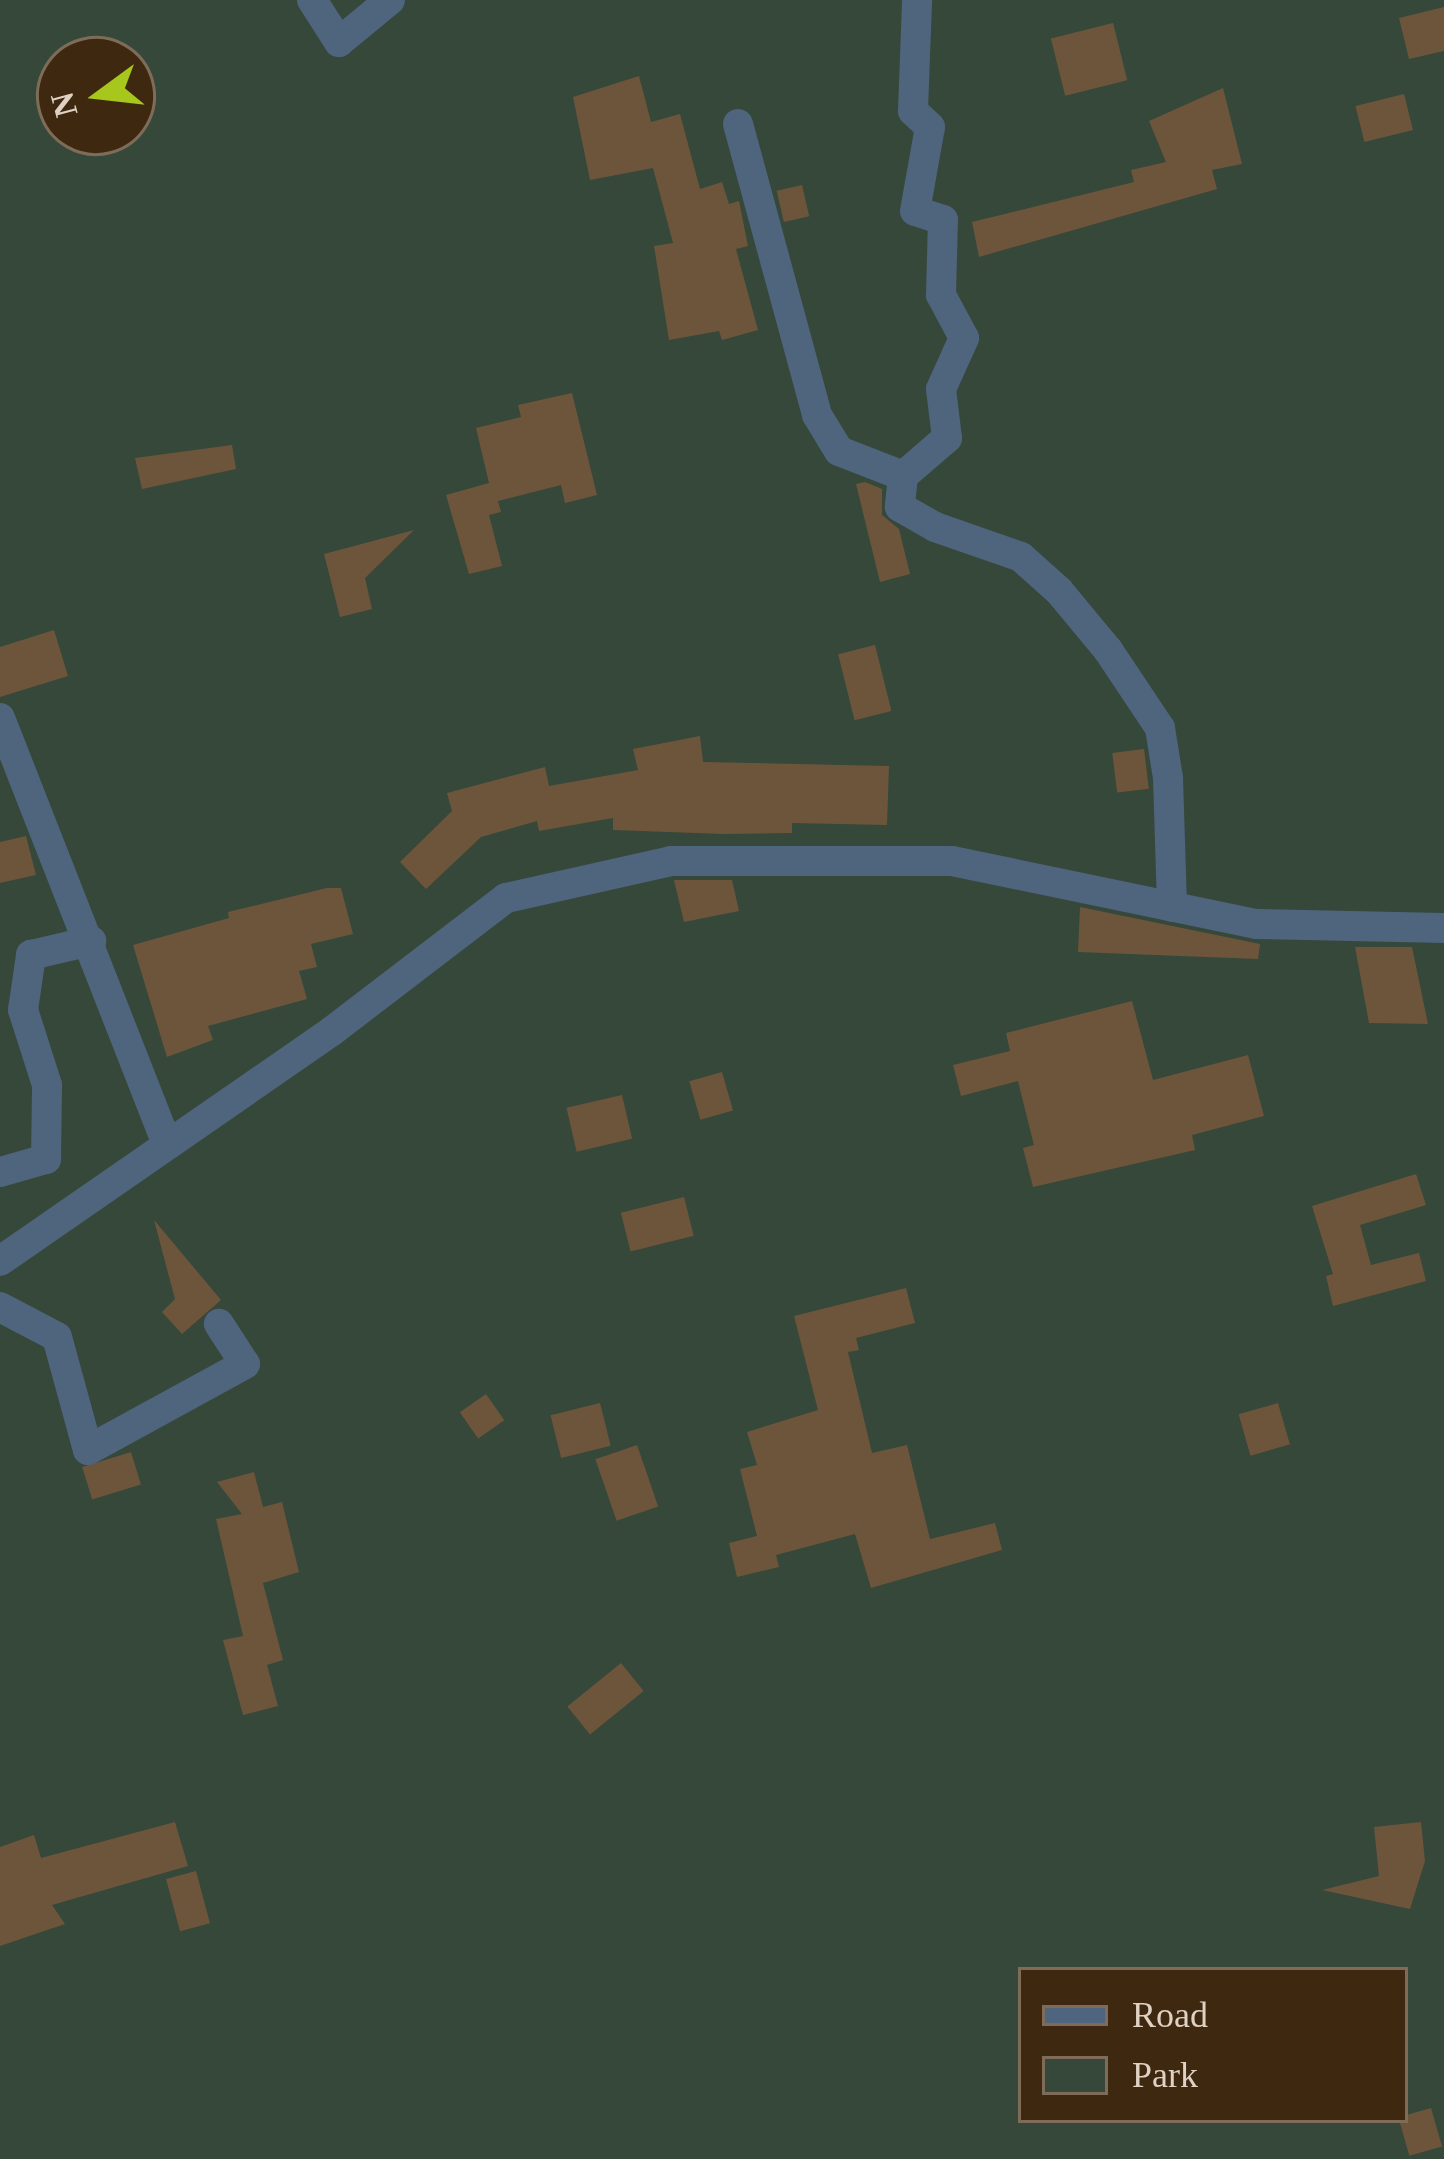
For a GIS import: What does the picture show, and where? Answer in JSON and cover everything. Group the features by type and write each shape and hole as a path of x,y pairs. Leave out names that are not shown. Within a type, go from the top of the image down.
{"street":[{"path":"312,0 339,42 390,0"},
{"path":"917,0 913,111 930,128 915,211 944,220 941,295 964,338 941,388 947,438 903,476 900,507 935,526 1021,557 1059,591 1108,650 1160,728 1168,778 1172,907"},
{"path":"738,124 817,415 839,451 903,476"},
{"path":"0,718 166,1141"},
{"path":"0,1261 166,1141 332,1030 506,898 670,861 952,861 1256,924 1444,928"},
{"path":"0,1172 46,1160 47,1084 23,1010 31,955 91,941"},
{"path":"0,1307 57,1337 88,1450 245,1364 219,1324"}],"green space":[{"path":"0,0 1444,0 1444,2159 0,2159"}],"building":[{"path":"1444,7 1444,51 1409,59 1399,18"},
{"path":"1113,23 1127,80 1065,96 1051,38"},
{"path":"639,76 651,122 680,114 700,189 722,182 729,204 739,201 748,246 736,249 758,330 722,340 719,331 669,340 654,246 673,243 653,168 590,180 573,97"},
{"path":"1223,88 1242,164 1212,170 1217,189 979,257 972,222 1134,182 1131,170 1166,162 1149,121"},
{"path":"1404,94 1413,130 1364,142 1355,106"},
{"path":"802,185 809,216 784,222 777,191"},
{"path":"572,393 597,495 565,503 561,485 498,501 501,512 489,515 502,566 469,574 446,495 489,483 476,428 521,417 518,405"},
{"path":"232,445 236,469 142,489 135,458"},
{"path":"865,482 882,489 882,515 899,529 910,574 880,582 856,484"},
{"path":"414,530 365,578 372,609 340,617 324,554"},
{"path":"54,630 68,676 0,697 0,647"},
{"path":"875,645 891,711 855,720 838,654"},
{"path":"700,736 703,762 889,766 887,825 792,823 792,833 723,834 613,830 613,818 539,831 537,821 481,837 426,889 400,862 452,811 447,793 545,767 549,786 638,770 633,749"},
{"path":"1144,749 1149,789 1117,793 1112,753"},
{"path":"26,836 36,875 0,883 0,842"},
{"path":"674,880 732,880 739,911 684,922"},
{"path":"341,888 353,934 311,944 317,967 299,971 307,999 208,1026 213,1040 167,1057 133,945 229,918 228,912"},
{"path":"1080,907 1260,944 1258,959 1078,952"},
{"path":"1355,947 1412,947 1428,1024 1369,1023"},
{"path":"1132,1001 1153,1080 1248,1055 1264,1116 1192,1135 1195,1150 1033,1187 1023,1148 1034,1145 1018,1081 961,1096 953,1065 1010,1051 1006,1033"},
{"path":"722,1072 733,1110 700,1120 689,1081"},
{"path":"622,1095 632,1139 577,1152 566,1108"},
{"path":"1416,1174 1426,1205 1360,1225 1371,1265 1419,1253 1426,1281 1333,1306 1326,1276 1333,1274 1312,1206"},
{"path":"684,1197 694,1236 631,1252 621,1213"},
{"path":"154,1220 221,1300 182,1334 162,1312 175,1299"},
{"path":"906,1288 915,1323 856,1338 859,1350 848,1352 872,1453 907,1445 930,1539 995,1523 1002,1550 871,1588 855,1534 776,1555 779,1567 737,1577 729,1543 757,1536 740,1469 757,1465 747,1432 818,1410 794,1316"},
{"path":"486,1394 504,1420 478,1439 460,1412"},
{"path":"600,1403 611,1446 561,1458 551,1415"},
{"path":"1278,1403 1290,1444 1250,1456 1239,1414"},
{"path":"637,1445 658,1506 617,1521 595,1459"},
{"path":"131,1452 141,1485 92,1499 82,1467"},
{"path":"254,1472 263,1507 282,1502 299,1572 263,1583 283,1660 267,1665 278,1706 243,1715 223,1640 243,1636 216,1519 242,1514 217,1482"},
{"path":"621,1663 644,1691 590,1734 567,1706"},
{"path":"175,1822 188,1866 52,1905 65,1924 0,1946 0,1847 34,1835 41,1858"},
{"path":"1421,1822 1425,1861 1410,1909 1322,1890 1379,1876 1374,1827"},
{"path":"196,1871 210,1923 180,1931 166,1879"},
{"path":"1431,2108 1442,2146 1409,2156 1400,2123 1408,2123 1408,2115"}]}
